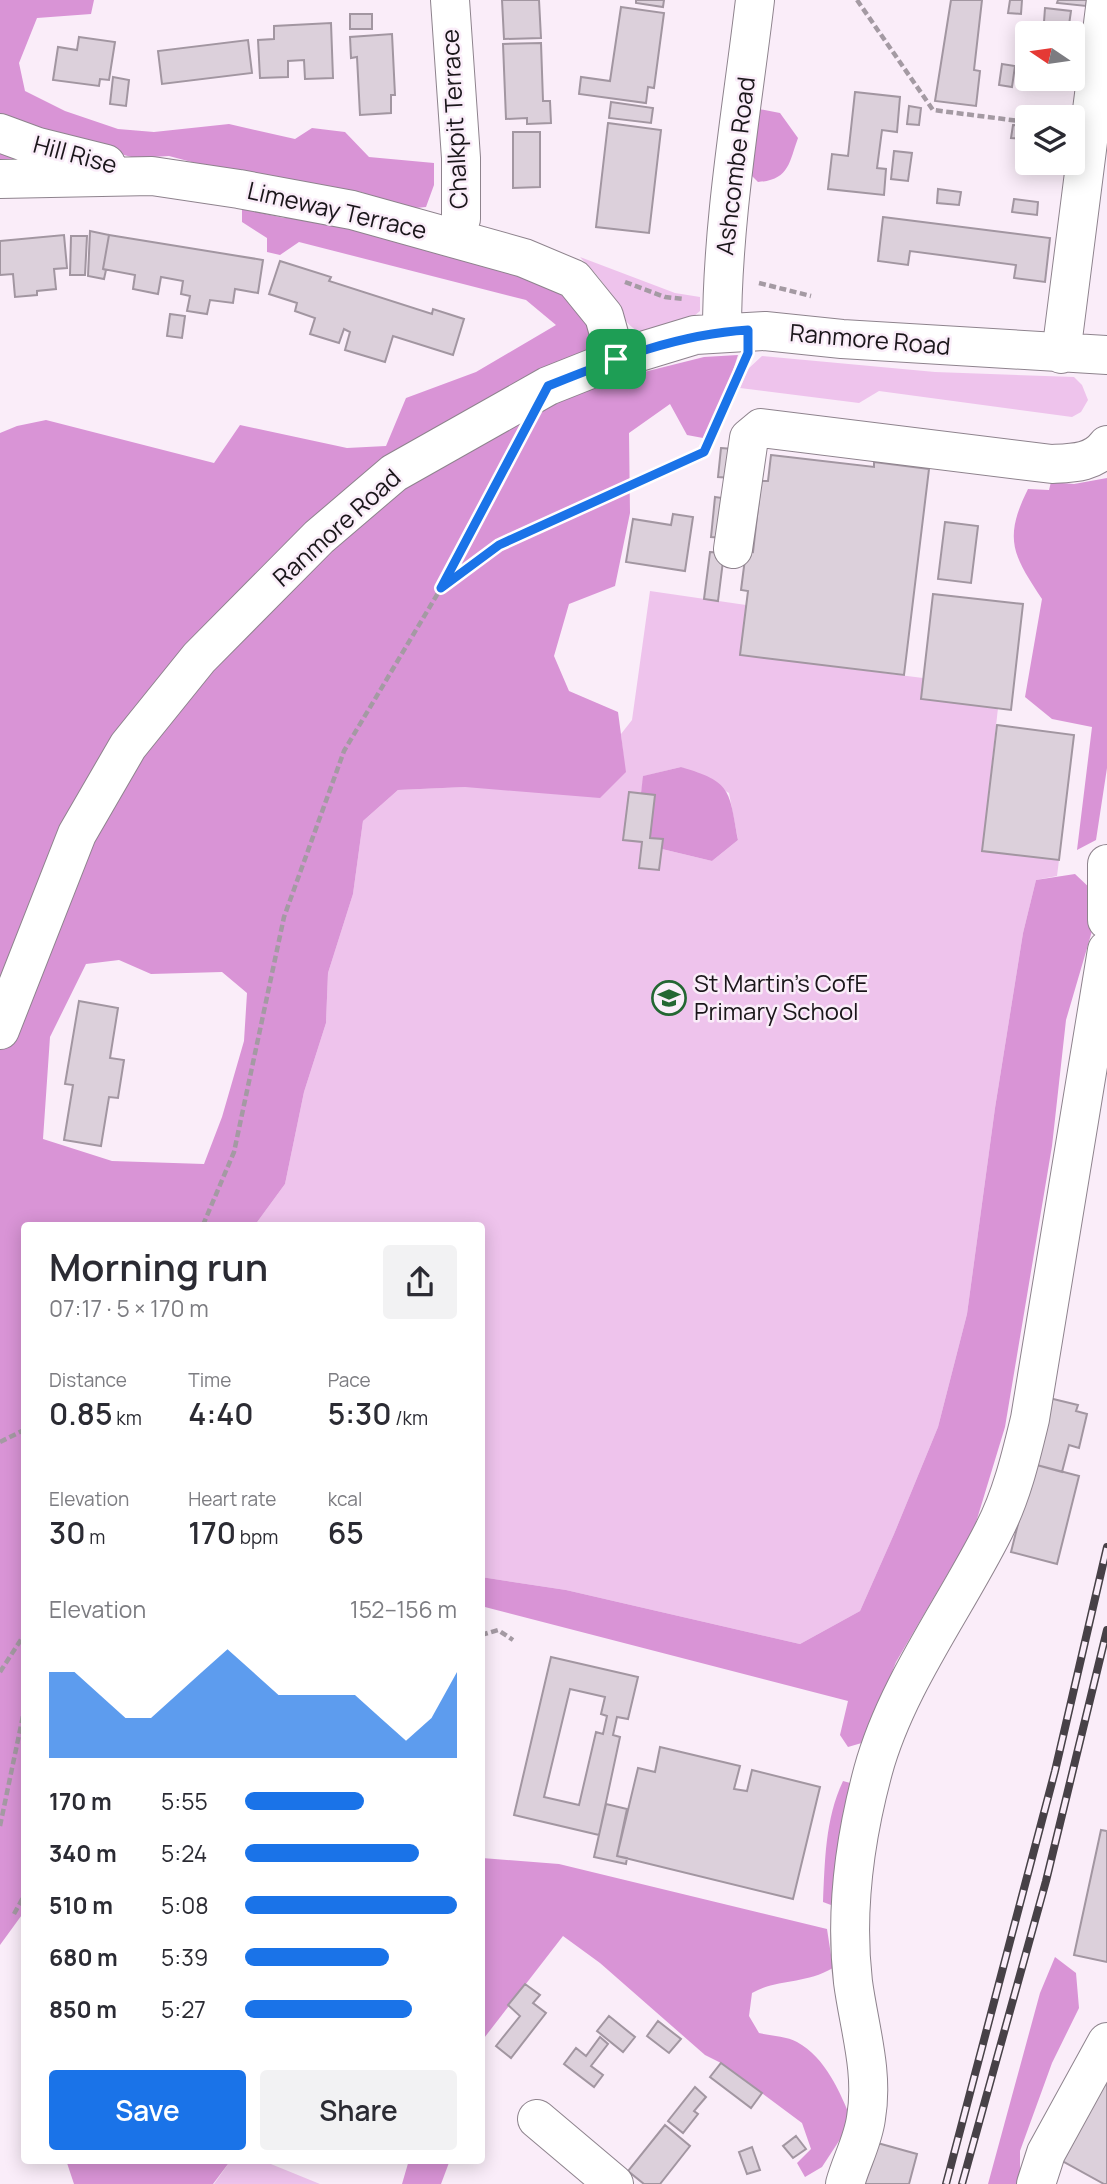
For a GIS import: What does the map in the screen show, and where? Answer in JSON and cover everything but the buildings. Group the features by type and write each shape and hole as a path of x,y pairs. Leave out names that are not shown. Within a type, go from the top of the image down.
{"street":[{"name":"Chalkpit Terrace","path":"450,0 461,158 461,219 454,238"},
{"name":"Ashcombe Road","path":"735,331 723,280 727,226 755,0"},
{"path":"1061,354 1106,0"},
{"name":"Hill Rise","path":"0,132 38,147 152,176"},
{"name":"Limeway Terrace","path":"0,179 152,176 352,210 524,258 574,279 604,316 616,359"},
{"name":"Ranmore Road","path":"0,1030 77,834 128,746 199,658 319,537 394,473 548,386 616,359 695,335 735,331 1107,355"},
{"path":"733,549 749,438 761,428 1052,464 1076,463 1092,458 1107,447"},
{"path":"1107,864 1107,920"},
{"path":"839,2181 866,2119 867,2055 853,1982 850,1934 857,1853 874,1770 899,1705 995,1528 1014,1481 1030,1419 1107,950"},
{"path":"1036,2184 1046,2153 1107,2042"},
{"path":"537,2119 614,2184"}],"path":[{"path":"857,0 933,110 1015,120"},
{"path":"614,278 664,297 686,299"},
{"path":"720,415 748,353 735,331"},
{"path":"204,1222 234,1152 284,917 344,751 441,588 523,434"},
{"path":"441,588 499,545 704,452 709,440"},
{"path":"0,1443 21,1432"},
{"path":"485,1633 498,1630 513,1640"},
{"path":"0,1672 21,1640"},
{"path":"0,1826 21,1725"},
{"path":"13,1914 21,1901"}],"shaded area":[{"path":"0,0 94,0 91,14 37,18 19,63 25,91 65,111 118,129 154,132 229,124 295,139 312,128 345,132 369,157 434,163 434,185 426,207 405,209 361,192 233,173 169,156 135,158 102,149 0,169"},
{"path":"759,109 780,113 798,138 790,162 782,174 768,181 758,182 750,174"},
{"path":"242,209 284,218 301,216 458,254 473,262 556,289 570,298 586,317 612,380 704,357 738,355 727,389 703,438 687,435 670,404 629,433 630,513 615,586 569,604 554,656 569,691 618,712 626,772 600,798 465,787 398,790 363,821 353,894 328,973 326,1023 304,1092 285,1184 257,1222 21,1222 21,1916 0,1945 0,433 17,426 46,420 214,463 240,425 347,448 386,446 406,398 476,372 556,325 526,300 299,242 280,255 267,252 267,238 242,222","holes":["119,960 151,974 222,972 247,993 244,1041 222,1117 204,1164 112,1161 43,1139 50,1037 86,964"]},
{"path":"580,257 675,293 700,297 700,311 694,316 640,333 624,318 601,280"},
{"path":"762,356 935,372 1074,377 1082,385 1088,400 1081,412 1072,417 879,391 859,403 740,388 748,369"},
{"path":"1107,478 1107,768 1096,840 1077,850 1092,727 1052,719 1025,697 1042,599 1018,558 1014,534 1020,506 1028,489 1049,490 1051,482 1074,484"},
{"name":"St Martin's CofE Primary School","path":"650,591 746,605 741,655 923,678 921,699 998,708 982,851 1059,860 1057,876 1036,880 1023,933 995,1108 967,1314 938,1427 860,1611 800,1644 566,1590 485,1578 485,1222 257,1222 285,1184 304,1092 326,1023 328,973 353,894 363,821 398,790 464,787 625,771 621,734 632,720","holes":["681,767 729,793 738,840 712,861 662,849 658,870 639,868 642,842 623,839 629,792 641,793 644,776"]},
{"path":"681,767 698,772 719,784 729,799 738,840 712,861 662,849 662,840 650,838 655,795 641,793 643,776"},
{"path":"1075,874 1093,891 1097,914 1066,1020 1052,1146 1005,1427 974,1529 896,1662 865,1742 848,1747 840,1735 848,1701 485,1607 485,1578 566,1590 800,1644 860,1611 938,1427 967,1314 995,1108 1023,933 1036,880"},
{"path":"843,1781 854,1784 839,1908 823,1902 829,1825"},
{"path":"485,1858 559,1864 827,1929 833,1968 811,1977 772,1985 752,1993 749,2016 759,2033 789,2038 816,2057 831,2077 842,2099 852,2121 822,2167 805,2177 797,2163 811,2149 802,2123 721,2063 705,2055 600,1963 563,1936 485,2037"},
{"path":"1055,1957 1076,1973 1079,2008 1052,2063 1020,2151 1020,2184 988,2184 1040,1993"},
{"path":"67,2164 228,2164 213,2184 74,2184"},
{"path":"228,2164 271,2164 320,2184 214,2184"},
{"path":"408,2164 448,2164 441,2184 402,2184"}],"railway":[{"path":"946,2184 1055,1771 1107,1547"},
{"path":"962,2184 1046,1881 1107,1630"}],"place":[{"name":"St Martin's CofE Primary School","path":"669,998"}],"route":[{"path":"748,330 748,353 704,452 499,545 441,588 548,386 616,359 695,335 748,330"}]}
